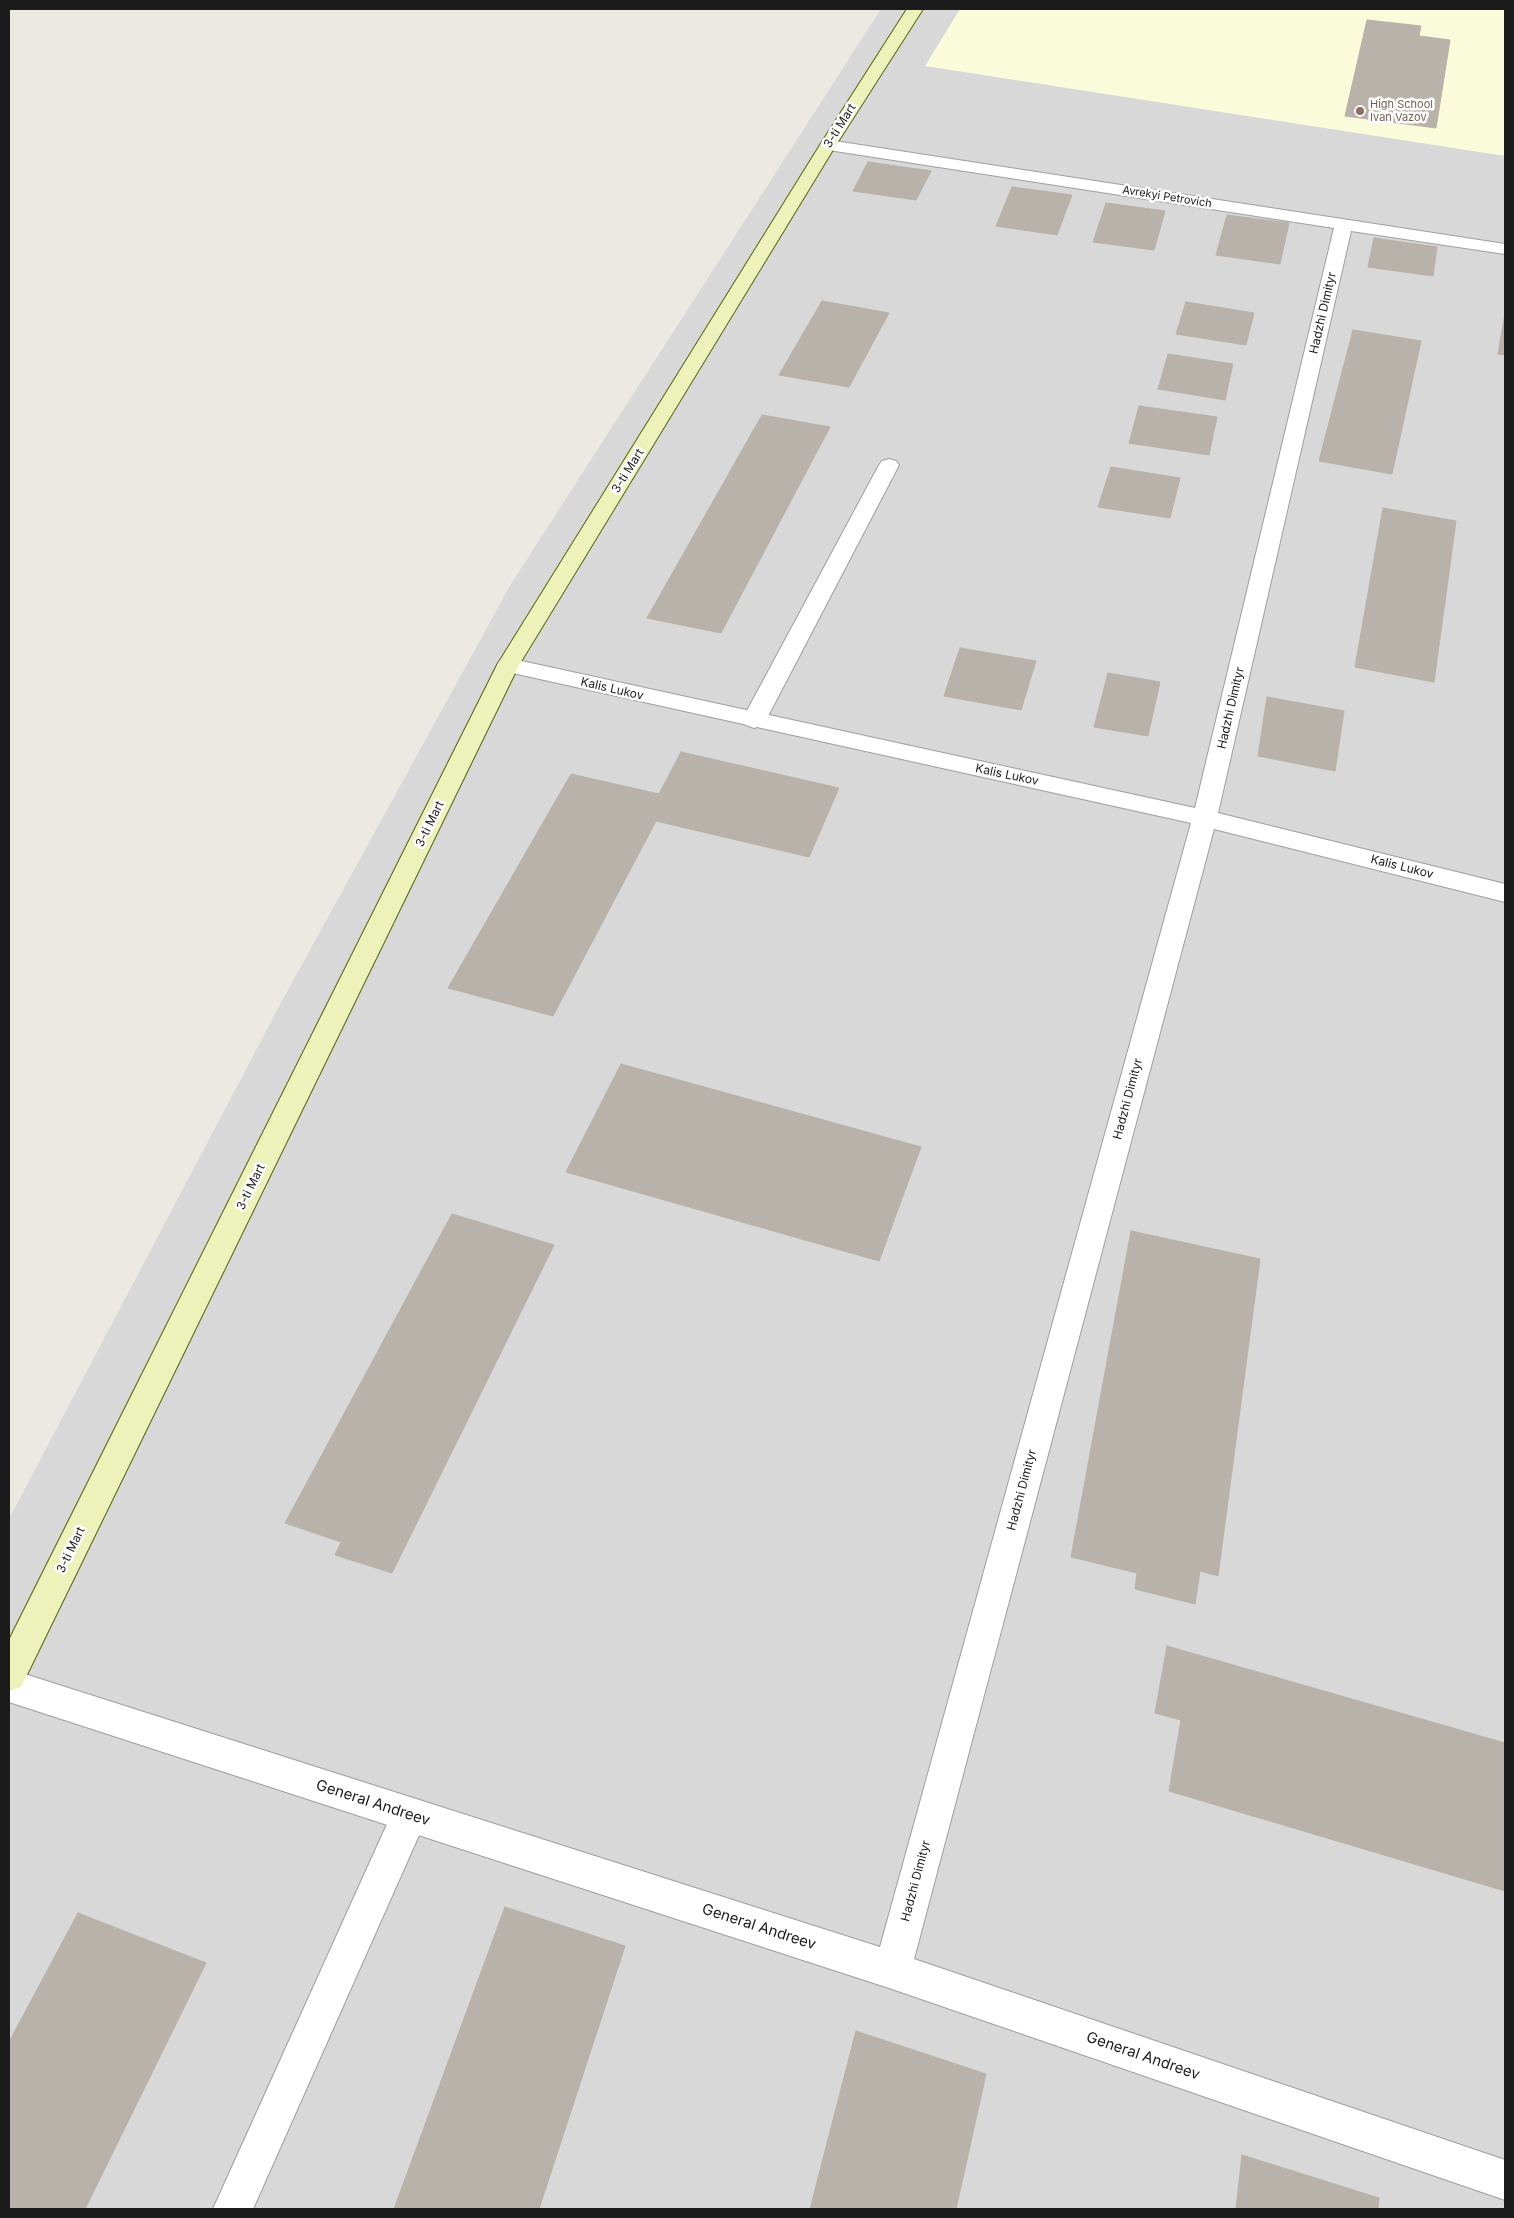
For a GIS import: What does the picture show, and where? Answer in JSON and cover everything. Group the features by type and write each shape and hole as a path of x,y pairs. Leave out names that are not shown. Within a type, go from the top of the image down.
{"street":[{"name":"3-ti Mart","path":"9,1675 508,665 828,145 916,9"},
{"name":"Avrekyi Petrovich","path":"828,145 1505,248"},
{"name":"Hadzhi Dimityr","path":"892,1970 1205,818 1344,224"},
{"path":"754,720 889,465"},
{"name":"Kalis Lukov","path":"508,665 1205,818 1505,892"},
{"name":"General Andreev","path":"9,1686 892,1970 1505,2180"},
{"path":"233,2209 410,1815"}],"shaded area":[{"path":"881,9 1505,9 1505,2209 9,2209 9,1519 282,1001 511,584"},
{"name":"High School Ivan Vazov","path":"960,9 1505,9 1505,156 925,66"}],"building":[{"path":"1367,20 1421,26 1419,36 1450,40 1436,128 1345,116"},
{"path":"868,162 931,171 916,200 853,191"},
{"path":"1012,187 1072,195 1057,235 996,226"},
{"path":"1106,203 1165,211 1154,250 1093,242"},
{"path":"1227,215 1289,223 1280,264 1216,255"},
{"path":"1374,238 1437,247 1433,276 1368,267"},
{"path":"822,301 889,313 849,387 779,375"},
{"path":"1186,302 1254,313 1246,345 1176,334"},
{"path":"1505,313 1505,355 1498,354"},
{"path":"1353,330 1421,341 1392,474 1319,461"},
{"path":"1168,354 1233,364 1225,400 1158,389"},
{"path":"1139,406 1217,417 1209,455 1129,443"},
{"path":"762,415 830,427 721,633 647,618"},
{"path":"1111,467 1180,478 1170,518 1098,507"},
{"path":"1383,508 1456,521 1434,682 1355,667"},
{"path":"960,648 1036,661 1021,710 944,696"},
{"path":"1108,673 1160,682 1148,736 1094,727"},
{"path":"1267,697 1344,711 1335,771 1258,756"},
{"path":"681,752 839,788 809,857 656,821 553,1016 448,988 571,774 659,794"},
{"path":"621,1064 921,1147 879,1261 566,1172"},
{"path":"452,1214 554,1245 392,1573 335,1555 341,1542 285,1523"},
{"path":"1131,1231 1260,1259 1218,1576 1200,1571 1195,1604 1135,1589 1137,1573 1071,1557"},
{"path":"1167,1646 1505,1743 1505,1891 1169,1791 1181,1720 1155,1713"},
{"path":"505,1907 625,1946 539,2209 394,2209"},
{"path":"78,1913 206,1963 85,2209 9,2209 9,2042"},
{"path":"856,2031 986,2074 956,2209 810,2209"},
{"path":"1242,2155 1379,2198 1378,2209 1236,2209"}],"place":[{"name":"High School Ivan Vazov","path":"1360,111"}]}
